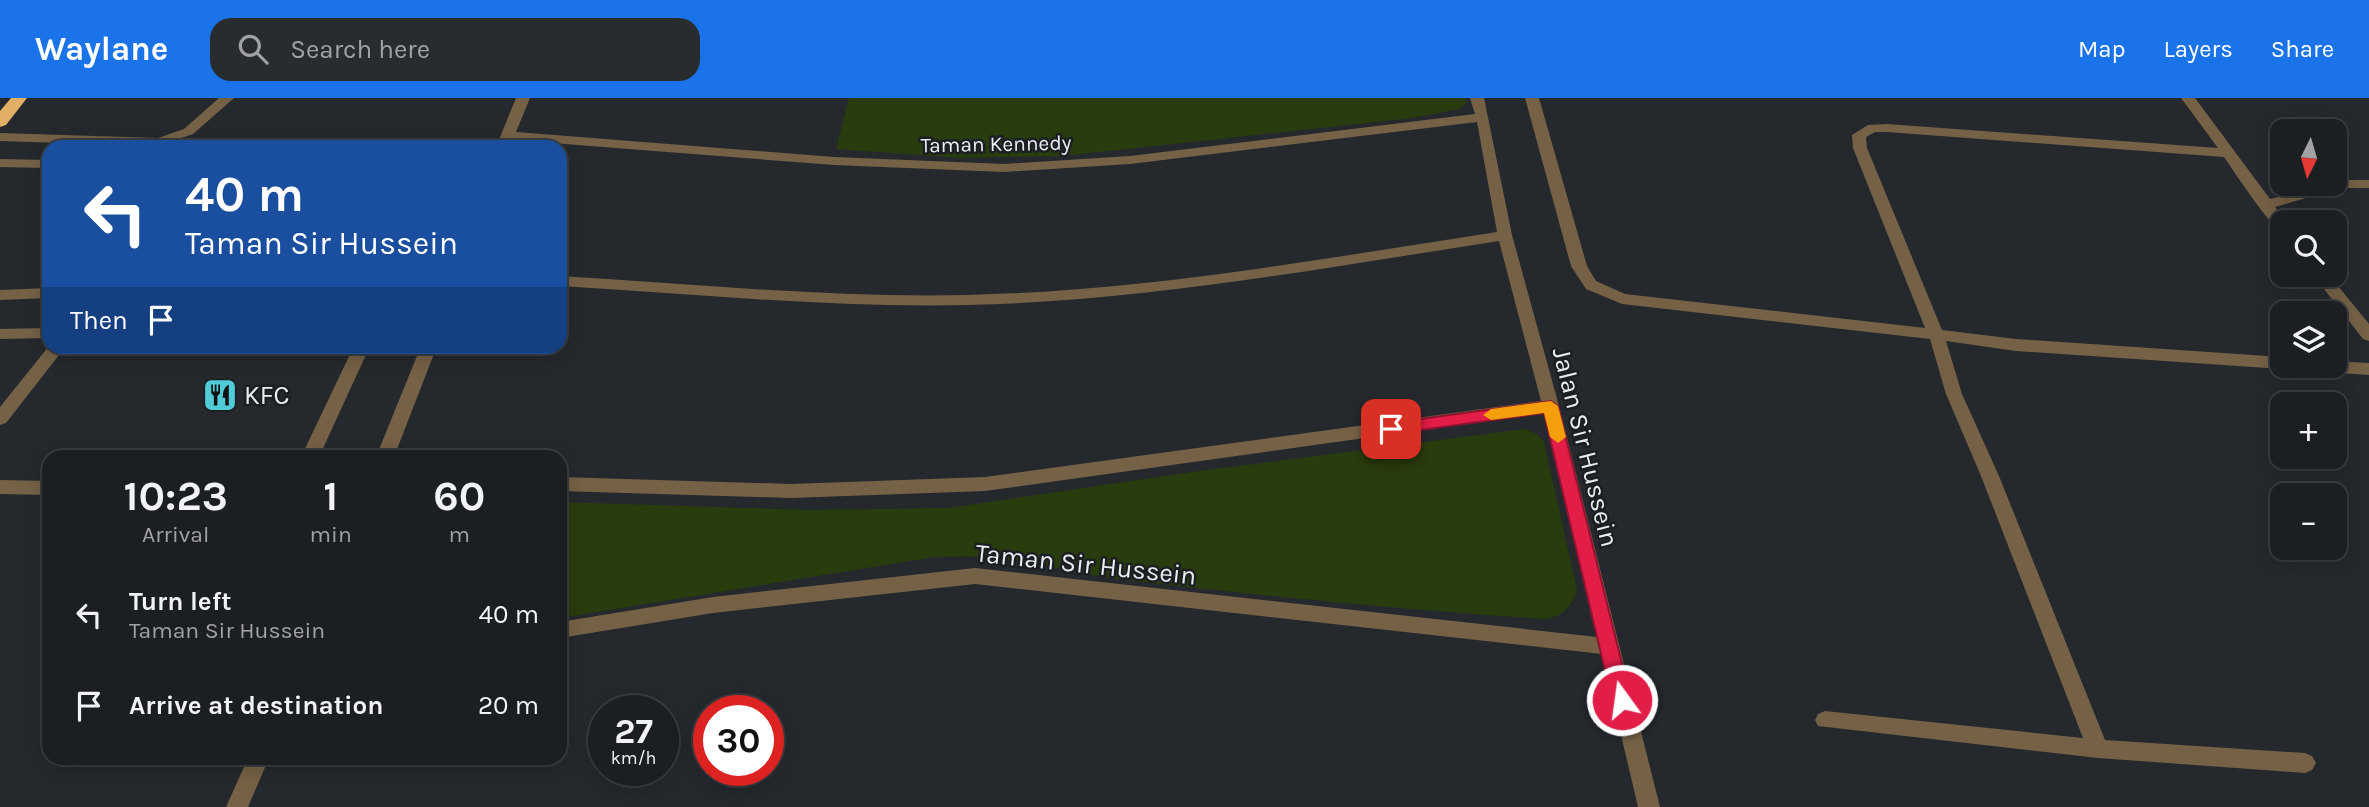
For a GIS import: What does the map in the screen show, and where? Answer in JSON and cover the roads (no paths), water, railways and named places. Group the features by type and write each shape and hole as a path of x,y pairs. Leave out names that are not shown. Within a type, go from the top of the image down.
{"highway":[{"path":"0,122 19,98"}],"street":[{"path":"170,140 192,132 227,98"},
{"path":"505,140 523,98"},
{"name":"Jalan Sir Hussein","path":"1477,98 1505,235 1551,406 1649,807"},
{"path":"1532,98 1579,266 1591,285 1622,299 2017,345 2270,362"},
{"path":"2188,98 2270,211"},
{"name":"Taman Kennedy","path":"567,145 895,165 1040,167 1130,160 1483,117"},
{"path":"2098,748 1990,476 1954,394 1936,334 1860,148 1859,135 1873,128 1887,128 2226,153"},
{"path":"0,137 95,140"},
{"path":"0,163 42,164"},
{"path":"2265,205 2341,184 2369,184"},
{"path":"567,281 892,300 969,300 1049,296 1205,280 1505,235"},
{"path":"2331,287 2369,335"},
{"path":"0,295 42,293"},
{"path":"0,334 42,333"},
{"path":"0,419 52,354"},
{"path":"313,450 358,354"},
{"path":"388,450 426,354"},
{"path":"2347,368 2369,369"},
{"path":"567,484 791,491 985,484 1551,406"},
{"path":"0,487 42,488"},
{"name":"Taman Sir Hussein","path":"567,629 739,602 975,576 1608,646"},
{"path":"1825,720 2098,748 2305,763"},
{"path":"237,807 255,765"}],"place":[{"name":"KFC","path":"220,395"}]}
